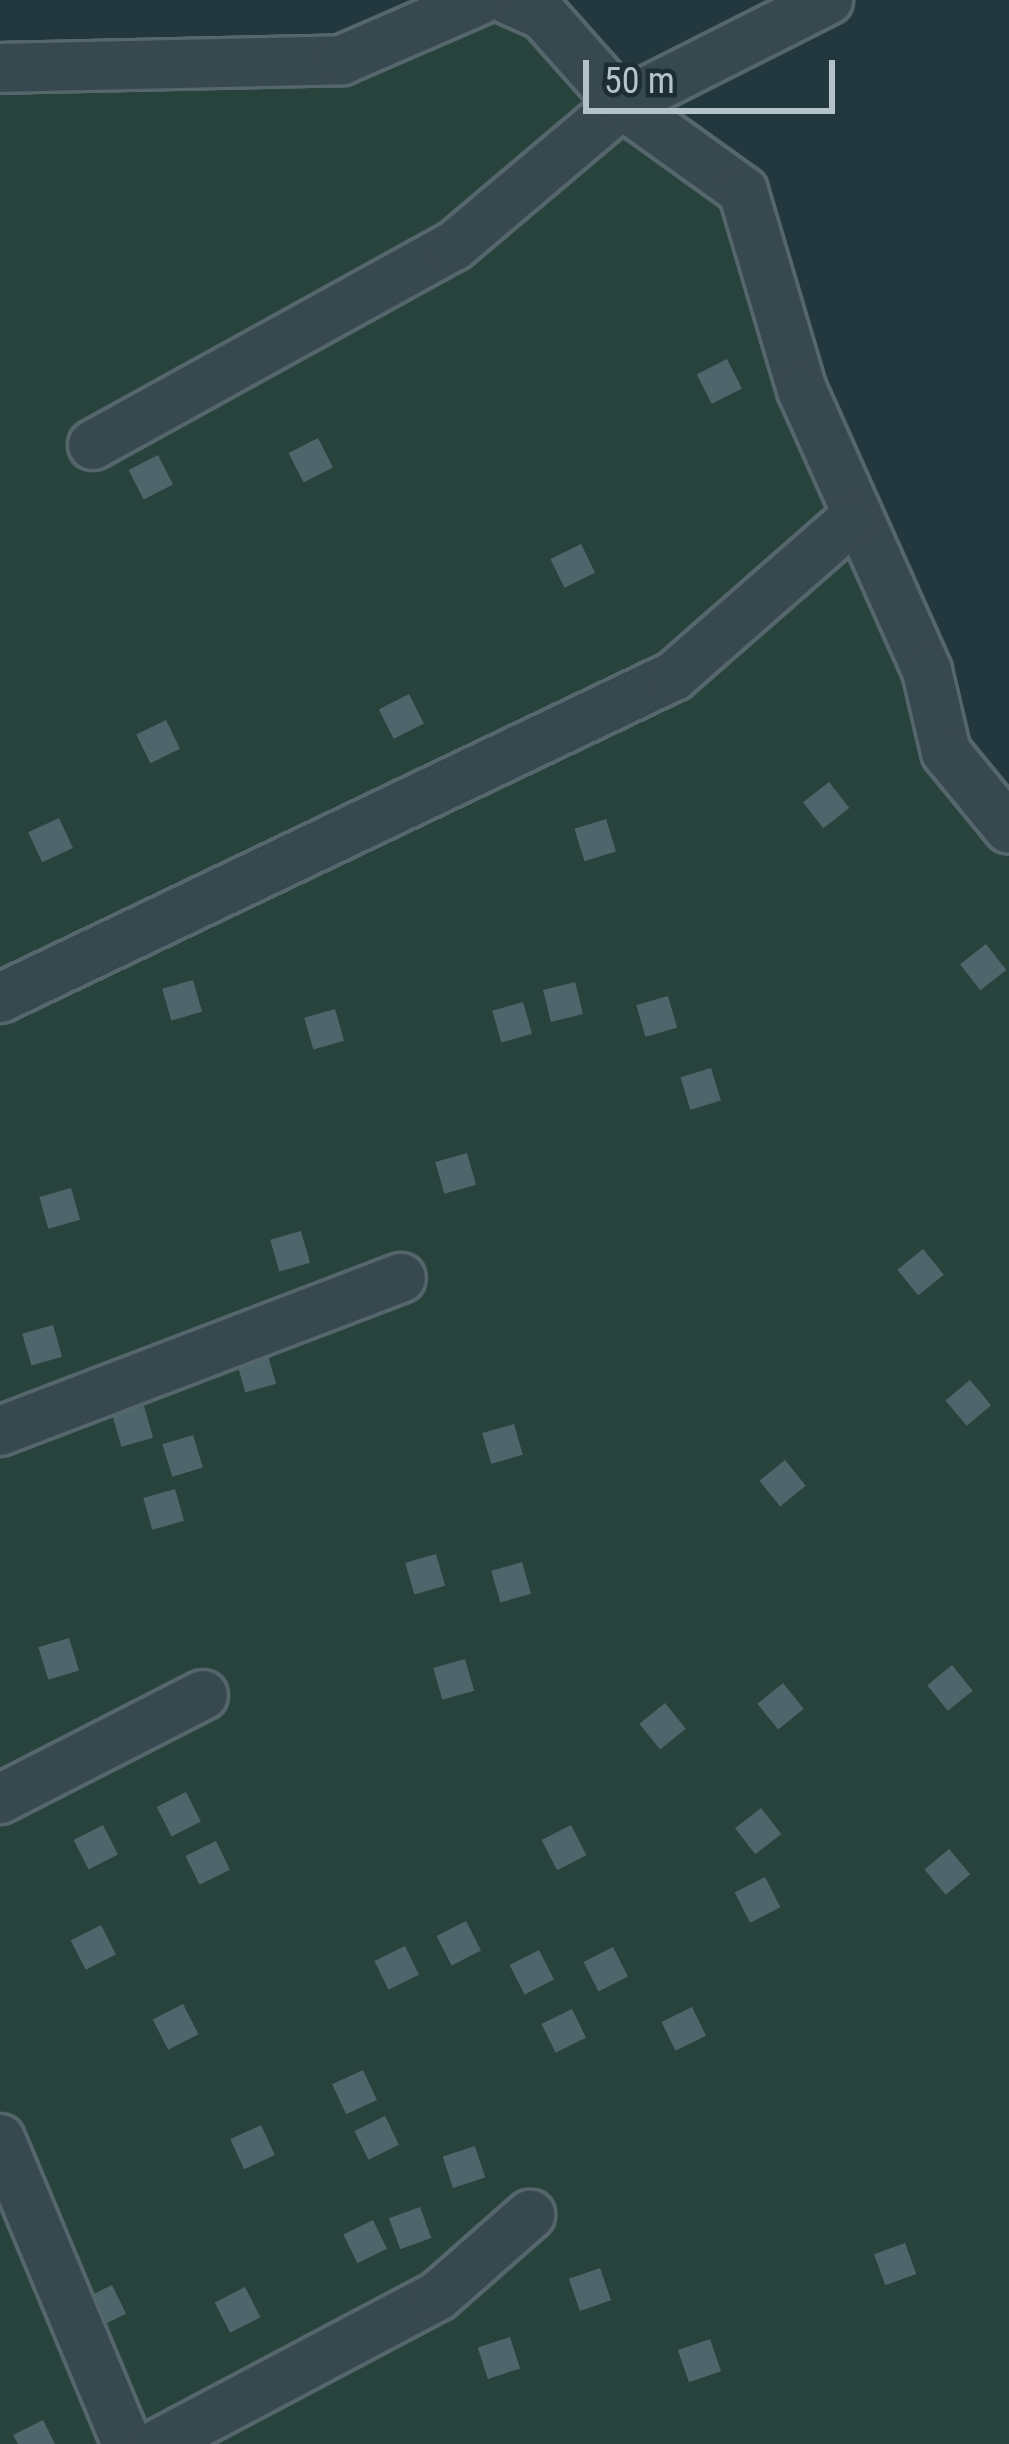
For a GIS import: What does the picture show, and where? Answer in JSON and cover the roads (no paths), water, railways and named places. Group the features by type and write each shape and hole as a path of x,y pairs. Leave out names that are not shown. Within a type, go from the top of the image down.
{"lane":[{"path":"0,68 342,61 480,0"},
{"path":"509,0 543,15 622,104 743,191 852,520 927,671 946,752 1009,829"},
{"path":"93,445 454,246 622,104 828,0"},
{"path":"0,998 674,676 852,520"},
{"path":"0,1431 401,1278"},
{"path":"0,1799 203,1695"},
{"path":"0,2140 127,2444"},
{"path":"158,2444 438,2296 530,2215"}]}
